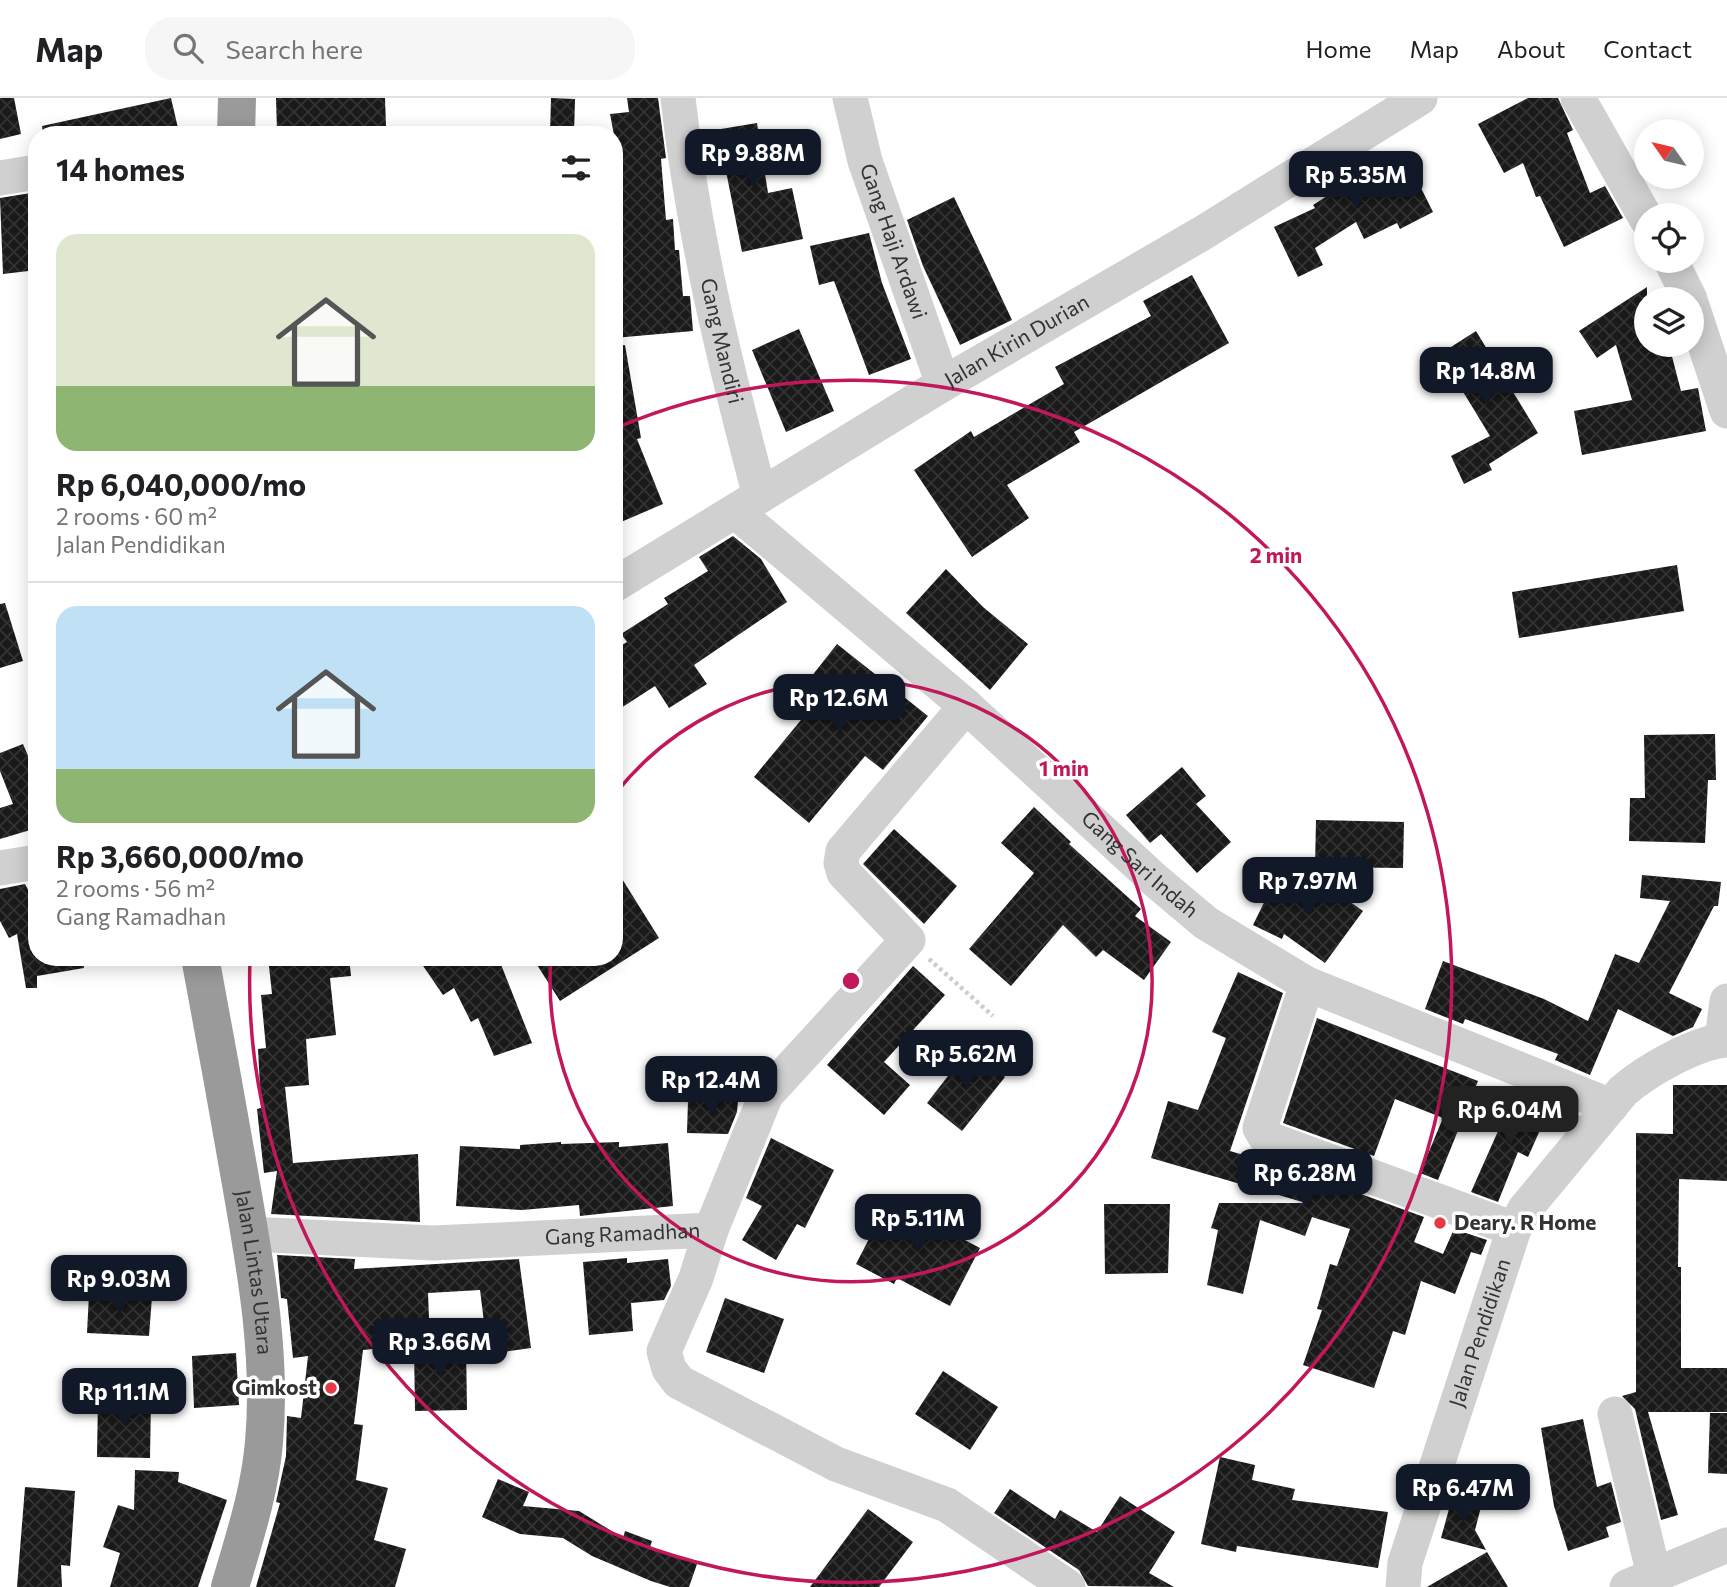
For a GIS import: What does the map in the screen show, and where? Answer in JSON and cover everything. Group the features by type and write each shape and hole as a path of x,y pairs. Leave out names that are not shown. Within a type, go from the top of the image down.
{"highway":[{"path":"236,126 237,98"},
{"name":"Jalan Lintas Utara","path":"202,966 250,1234 261,1311 266,1391 264,1442 257,1489 230,1587"}],"street":[{"name":"Gang Mandiri","path":"678,98 688,183 748,504"},
{"name":"Gang Haji Ardawi","path":"850,98 865,161 943,384"},
{"name":"Jalan Kirin Durian","path":"623,580 943,384 1201,234 1420,98"},
{"path":"1578,98 1637,203"},
{"path":"0,178 28,173"},
{"path":"1704,342 1727,411"},
{"name":"Gang Sari Indah","path":"748,504 1156,881 1206,923 1307,984 1611,1106"},
{"path":"908,940 844,873 841,863 844,851 966,706"},
{"path":"0,868 28,863"},
{"name":"Gang Ramadhan","path":"250,1234 456,1242 712,1230 766,1096 908,940"},
{"path":"1307,984 1260,1128 1266,1138 1514,1229"},
{"path":"1725,1040 1727,1001"},
{"name":"Jalan Pendidikan","path":"1403,1587 1405,1563 1514,1229 1525,1209 1611,1106 1641,1075 1667,1061 1725,1040"},
{"path":"712,1230 696,1278 664,1351 669,1369 679,1382 836,1464 947,1505 1068,1587"},
{"path":"1615,1414 1641,1581 1727,1545"}],"path":[{"path":"908,940 993,1016"}],"building":[{"path":"0,98 14,98 21,134 0,139"},
{"path":"171,98 178,126 42,126"},
{"path":"276,98 385,98 386,126 277,126"},
{"path":"551,98 575,99 574,126 550,126"},
{"path":"627,98 658,98 666,158 661,159 666,220 673,219 683,296 690,296 693,331 623,337 623,126 612,126 610,114 629,112"},
{"path":"1528,98 1558,98 1573,130 1567,133 1590,193 1605,186 1623,218 1564,247 1540,196 1536,197 1523,163 1504,173 1478,124"},
{"path":"757,123 768,193 792,188 803,239 742,252 725,166 709,169 703,132"},
{"path":"1404,154 1433,212 1400,229 1397,223 1364,239 1356,222 1315,248 1323,265 1298,277 1274,227 1315,208 1313,205 1340,188 1339,184"},
{"path":"28,193 28,271 3,274 0,198"},
{"path":"954,197 1012,320 960,345 923,266 907,220"},
{"path":"869,233 882,283 911,359 869,375 834,281 819,285 810,246"},
{"path":"1192,275 1229,343 1074,432 1080,442 1007,485 1029,518 972,557 914,470 971,431 974,437 1064,384 1055,367 1151,316 1143,301"},
{"path":"1634,295 1634,357 1672,357 1681,391 1698,388 1706,431 1582,455 1574,411 1632,400 1616,345 1597,358 1579,331"},
{"path":"799,329 834,411 786,432 752,350"},
{"path":"1476,331 1538,433 1489,464 1492,470 1464,484 1451,456 1490,436 1440,354"},
{"path":"623,345 641,438 637,439 663,504 623,521"},
{"path":"733,536 761,559 787,602 694,665 707,684 669,708 655,686 623,707 623,644 627,642 623,633 668,604 664,598 708,571 699,557"},
{"path":"1677,565 1684,611 1519,638 1512,592"},
{"path":"946,569 983,607 1028,644 990,690 906,613"},
{"path":"5,603 23,661 0,668 0,604"},
{"path":"837,644 928,716 883,770 865,756 809,823 754,777 815,703 800,691"},
{"path":"1715,734 1716,780 1708,780 1705,843 1629,841 1630,798 1645,798 1644,735"},
{"path":"23,744 28,756 28,831 0,839 0,808 13,804 0,771 0,753"},
{"path":"1182,767 1206,796 1196,804 1231,842 1197,873 1161,834 1150,843 1126,815"},
{"path":"1034,807 1071,842 1069,844 1141,909 1135,916 1171,942 1144,980 1103,950 1096,957 1063,925 1011,986 969,949 1034,873 1001,843"},
{"path":"1316,820 1404,822 1403,868 1315,867"},
{"path":"894,829 957,886 924,924 863,864"},
{"path":"1642,875 1721,882 1718,906 1714,906 1669,993 1702,1009 1693,1027 1673,1036 1618,1009 1590,1075 1555,1060 1558,1054 1465,1019 1463,1024 1425,1009 1443,961 1544,999 1588,1021 1615,954 1639,963 1670,901 1640,898"},
{"path":"1315,877 1363,911 1325,963 1284,934 1282,939 1253,925 1276,878 1315,897"},
{"path":"623,880 659,938 623,961"},
{"path":"25,884 28,890 28,966 84,968 37,976 37,988 26,988 17,934 9,938 0,921 0,889"},
{"path":"269,966 350,966 351,976 330,978 336,1035 306,1039 309,1085 285,1087 293,1163 418,1154 420,1222 271,1214 277,1171 264,1173 257,1109 261,1108 258,1049 266,1048 261,995 272,994"},
{"path":"423,966 502,966 532,1043 494,1056 478,1018 471,1022 454,988 443,995"},
{"path":"538,966 615,966 560,1001"},
{"path":"913,966 945,995 884,1062 910,1085 884,1115 827,1065"},
{"path":"1238,972 1283,993 1230,1151 1295,1170 1424,1217 1414,1242 1443,1254 1454,1229 1487,1240 1481,1255 1471,1252 1455,1294 1421,1281 1405,1335 1393,1331 1374,1388 1303,1365 1322,1310 1317,1309 1330,1264 1337,1266 1350,1229 1312,1217 1305,1236 1260,1220 1243,1294 1207,1285 1218,1230 1211,1228 1219,1203 1306,1203 1151,1158 1168,1101 1198,1110 1226,1038 1212,1032"},
{"path":"1317,1018 1478,1081 1438,1180 1420,1173 1443,1118 1395,1099 1374,1156 1283,1123"},
{"path":"969,1049 1005,1077 962,1131 927,1103"},
{"path":"1673,1085 1727,1085 1727,1181 1679,1179 1678,1267 1681,1267 1681,1368 1727,1368 1727,1412 1648,1412 1678,1515 1661,1520 1635,1409 1622,1396 1636,1392 1636,1133 1673,1134"},
{"path":"1514,1095 1549,1110 1528,1157 1518,1152 1498,1202 1471,1192"},
{"path":"688,1100 738,1101 737,1112 728,1134 687,1133"},
{"path":"771,1138 834,1170 805,1228 797,1224 776,1260 742,1240 762,1206 746,1198"},
{"path":"619,1142 619,1147 668,1143 673,1206 580,1216 579,1205 522,1210 456,1206 460,1146 520,1149 520,1145"},
{"path":"889,1200 980,1248 950,1306 897,1278 894,1284 856,1264"},
{"path":"1104,1204 1170,1204 1168,1273 1105,1274"},
{"path":"277,1255 355,1259 354,1269 519,1259 531,1348 488,1354 480,1290 428,1293 430,1343 363,1350 354,1424 363,1425 356,1480 388,1488 374,1540 406,1549 395,1587 256,1587 280,1503 276,1502 286,1456 287,1416 301,1418 308,1356 293,1358 287,1299 281,1298"},
{"path":"627,1258 627,1263 668,1259 671,1286 664,1300 631,1303 633,1331 589,1335 583,1262"},
{"path":"89,1294 152,1297 149,1336 87,1333"},
{"path":"725,1298 784,1319 764,1373 706,1352"},
{"path":"466,1346 467,1410 415,1411 414,1347"},
{"path":"236,1353 239,1405 194,1408 192,1356"},
{"path":"943,1371 998,1407 970,1450 915,1414"},
{"path":"98,1398 151,1399 150,1458 97,1457"},
{"path":"1710,1413 1727,1413 1727,1474 1708,1473"},
{"path":"1583,1419 1597,1487 1611,1482 1621,1522 1606,1527 1609,1537 1568,1551 1554,1506 1541,1428"},
{"path":"1220,1457 1255,1465 1252,1480 1295,1489 1292,1500 1388,1512 1378,1568 1237,1546 1236,1552 1201,1544"},
{"path":"135,1470 179,1472 178,1482 227,1500 198,1587 110,1587 120,1553 103,1547 118,1505 134,1510"},
{"path":"498,1479 529,1492 523,1506 579,1511 623,1538 625,1531 652,1541 650,1547 697,1564 689,1587 670,1587 651,1581 592,1556 563,1538 520,1534 482,1517"},
{"path":"25,1487 75,1491 70,1566 61,1565 62,1587 17,1587"},
{"path":"1010,1489 1055,1519 1060,1510 1097,1532 1120,1496 1175,1532 1149,1573 1174,1587 1088,1586 1079,1570 994,1513"},
{"path":"1452,1498 1481,1507 1475,1530 1486,1550 1441,1538"},
{"path":"868,1509 913,1542 879,1587 810,1587"},
{"path":"1487,1552 1508,1587 1427,1587"}],"place":[{"name":"Deary. R Home","path":"1440,1223"},
{"name":"Gimkost","path":"331,1388"}]}
